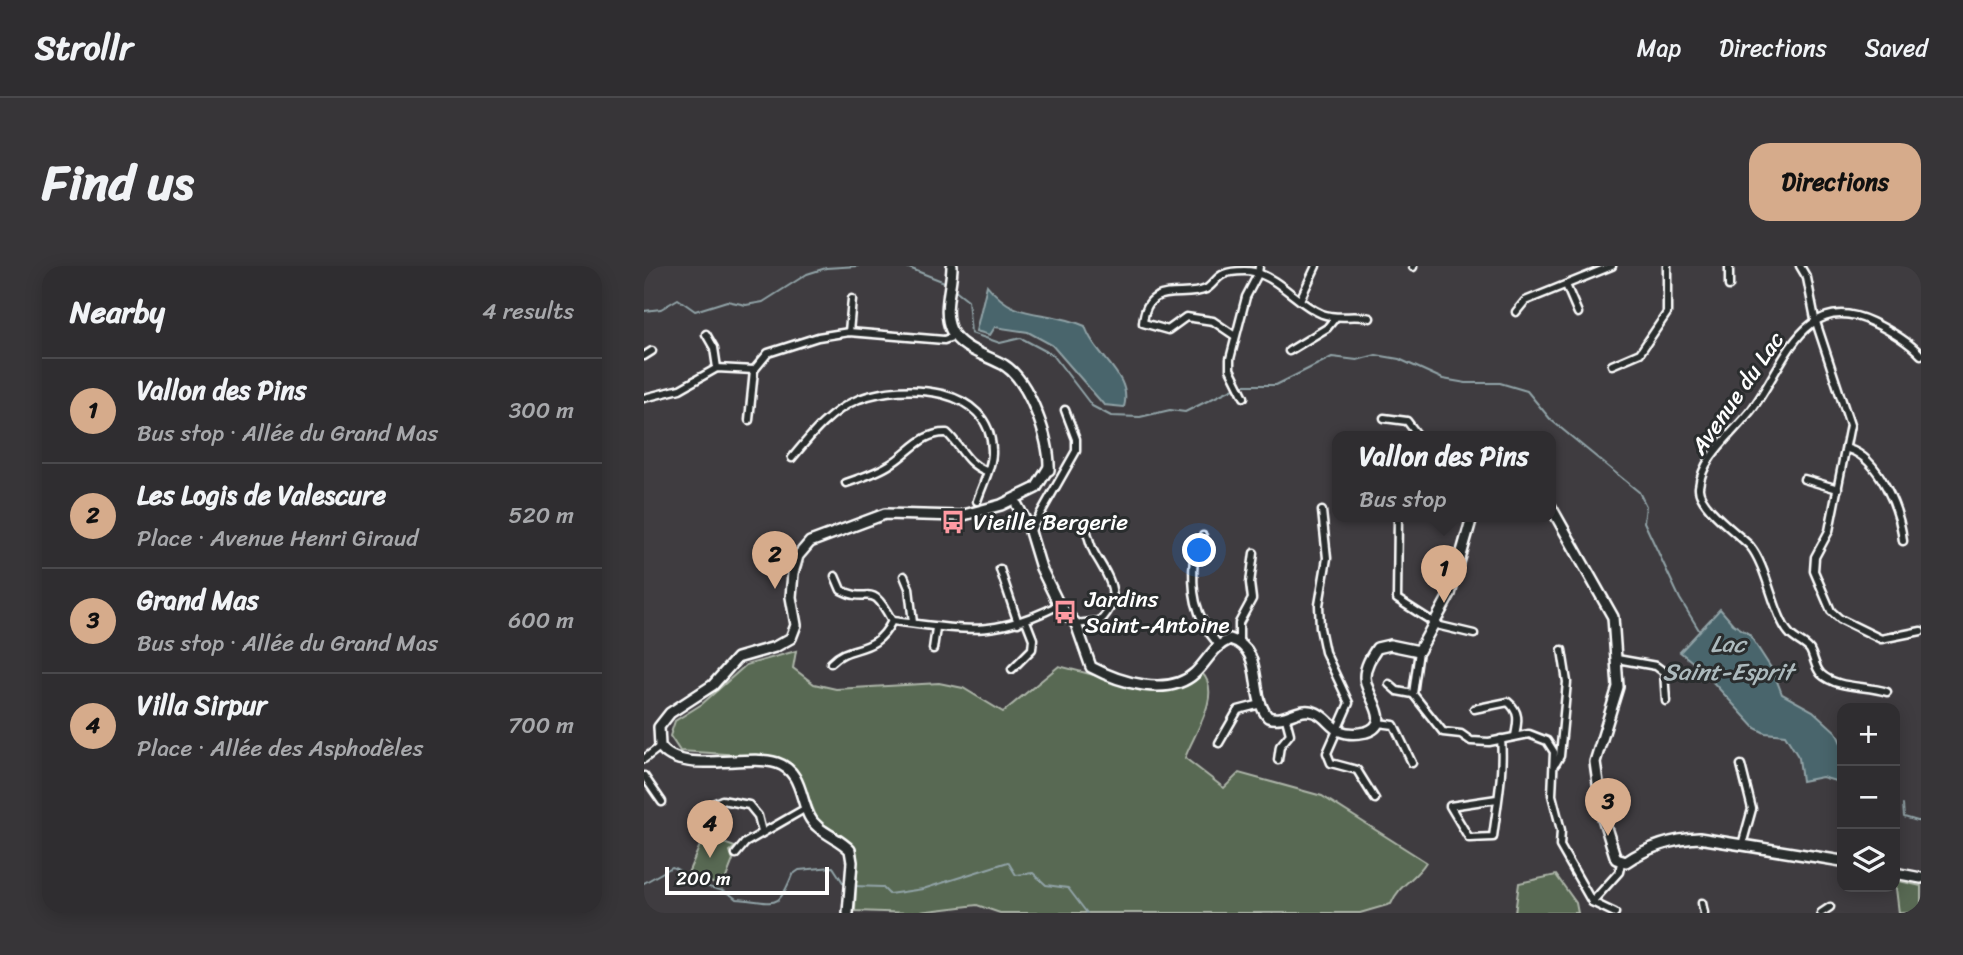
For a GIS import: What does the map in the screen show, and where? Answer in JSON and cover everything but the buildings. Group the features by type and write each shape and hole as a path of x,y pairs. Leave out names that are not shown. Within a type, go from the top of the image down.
{"street":[{"path":"1244,397 1230,369 1235,336 1246,297 1258,274 1259,266"},
{"path":"1300,300 1317,266"},
{"path":"1516,312 1525,301 1612,266"},
{"path":"1612,365 1640,352 1667,313 1667,266"},
{"path":"1729,266 1729,286"},
{"path":"1800,266 1808,281 1815,319 1849,418 1847,449 1829,531 1813,565 1831,611 1840,619 1881,639 1921,631"},
{"path":"727,669 747,658 776,652 795,641 801,624 796,596 797,574 803,556 817,543 888,518 957,522 1020,501 1036,488 1049,467 1045,441 1020,380 1011,370 964,345 953,332 948,311 952,267"},
{"path":"1235,336 1213,321 1186,317 1168,330 1160,328 1143,323 1144,312 1149,303 1171,291 1205,290 1222,274 1253,271 1335,318 1358,315 1370,318"},
{"path":"1566,285 1578,313"},
{"path":"849,332 852,299"},
{"path":"1815,319 1842,313 1854,314 1882,327 1921,355"},
{"path":"1289,351 1327,328 1335,318"},
{"name":"Avenue du Lac","path":"1815,319 1796,338 1736,431 1709,458 1699,488 1702,501 1752,548 1788,633 1809,648 1820,673 1836,683 1870,686 1887,692"},
{"path":"749,420 754,370 768,353 818,337 849,332 940,339 953,332"},
{"path":"706,334 714,348 717,368"},
{"path":"644,356 652,351"},
{"path":"644,398 680,389 717,368 754,370"},
{"path":"792,458 834,414 860,399 931,391 957,397 976,411 990,432 992,454 977,501 978,514"},
{"path":"1029,529 1076,451 1076,439 1065,410"},
{"path":"1384,418 1407,421 1414,431"},
{"path":"846,483 888,466 922,438 934,432 947,433 958,443 965,458 973,466 986,471"},
{"path":"1847,449 1860,452 1871,463 1895,512 1903,541"},
{"path":"1804,479 1839,489"},
{"path":"1020,501 1041,568 1059,605 1076,624 1091,667 1105,675 1156,687 1170,686 1195,674 1218,644 1230,639 1239,642 1252,659 1261,704 1268,717 1286,719 1302,712 1316,712 1338,730 1356,734 1373,730 1378,723 1379,713 1367,691 1365,677 1369,659 1377,648 1390,645 1419,651"},
{"path":"1322,511 1326,558 1319,605 1321,628 1325,652 1349,703 1327,753 1331,763 1357,770 1375,799"},
{"path":"848,913 852,855 841,841 813,822 797,780 780,764 757,760 680,760 664,747 658,735 662,721 713,685 737,658 775,647 791,638 796,625 791,597 793,573 798,556 810,542 885,514 978,514"},
{"path":"1556,516 1613,617 1617,659 1615,703 1595,762 1605,827 1616,859 1621,863"},
{"path":"1398,522 1397,599 1433,623 1474,634"},
{"path":"1413,694 1419,651 1450,594 1471,522"},
{"path":"1076,624 1100,621 1112,604 1108,576 1096,556 1086,529"},
{"path":"1203,536 1202,548 1194,556 1192,587 1196,612 1218,644"},
{"path":"1239,642 1239,623 1252,599 1250,583 1254,553"},
{"path":"1000,569 1022,622 1033,639 1032,649 1012,669"},
{"path":"835,576 841,590 850,595 872,595 881,600 892,621"},
{"path":"904,576 909,588 913,623"},
{"path":"892,621 971,631 1022,622 1059,605"},
{"path":"831,663 838,656 873,645 885,636 892,621"},
{"path":"933,649 936,628"},
{"path":"1555,765 1560,756 1567,682 1562,650"},
{"path":"1617,659 1656,666 1664,672 1666,701"},
{"path":"1389,684 1397,691 1413,694 1443,732 1461,734 1471,741 1537,734 1547,741 1554,752 1552,794 1561,830 1560,846 1592,902 1615,913"},
{"path":"1474,709 1508,702 1516,709 1518,719 1515,736"},
{"path":"1219,743 1238,710 1261,704"},
{"path":"1278,760 1280,746 1290,734 1286,719"},
{"path":"1378,723 1394,725 1412,763"},
{"path":"1497,799 1450,806 1469,838 1493,837 1503,755 1501,739"},
{"path":"646,758 664,747"},
{"path":"1741,765 1752,809 1742,845"},
{"path":"644,776 662,802"},
{"path":"713,804 722,800 749,805 758,816 762,832"},
{"path":"736,853 762,832 806,808"},
{"path":"1621,863 1679,839 1699,838 1837,861"},
{"path":"1592,902 1619,872 1621,863"},
{"path":"1900,874 1921,878"},
{"path":"1702,903 1704,913"},
{"path":"1821,913 1829,907"}],"green space":[{"path":"796,651 793,668 814,684 836,689 939,683 963,688 1003,712 1059,666 1156,691 1180,687 1202,673 1208,682 1208,703 1185,758 1224,788 1239,773 1322,796 1426,862 1399,891 1391,904 1360,913 1000,913 977,905 911,913 855,911 857,854 847,840 818,821 792,765 771,757 680,751 670,736 675,721 702,704 746,665"},
{"path":"704,836 735,847 730,851 733,860 722,888 709,881 694,879 688,873"},
{"path":"1556,875 1576,903 1578,913 1515,913 1519,883"},
{"path":"1900,881 1921,886 1921,913 1899,913 1896,892 1900,892"}],"water":[{"path":"987,285 1009,305 1085,326 1123,385 1124,407 1104,405 1052,345 1028,332 995,327 990,335 976,331"},
{"name":"Lac Saint-Esprit","path":"1720,609 1733,624 1749,634 1773,671 1782,694 1813,711 1836,732 1837,782 1822,777 1802,781 1799,758 1785,735 1765,733 1755,728 1700,668 1680,652"}],"waterway":[{"path":"644,311 661,309 678,299 695,311 727,301 746,305 763,302 807,274 826,268 858,266"},
{"path":"904,266 947,283"},
{"path":"954,289 968,300 971,333 1000,343 1021,338 1053,355 1092,406 1111,416 1140,417 1170,410 1185,412 1240,385 1276,385 1332,357 1357,360 1376,355 1399,359 1443,379 1466,383 1500,383 1527,391 1551,420 1639,492 1646,506 1644,522 1680,599 1699,630"},
{"path":"1903,805 1904,817 1921,822"},
{"path":"853,886 882,887 889,894 923,889 1008,862 1016,875 1033,873 1046,885 1068,888 1087,913"},
{"path":"644,883 672,867 695,882 726,892 736,899 773,902 778,900 792,875 799,870 833,867 844,884 848,885"}],"place":[{"name":"Vieille Bergerie","path":"953,522"},
{"name":"Les Logis de Valescure","path":"775,589"},
{"name":"Vallon des Pins","path":"1444,603"},
{"name":"Jardins Saint-Antoine","path":"1065,612"},
{"name":"Grand Mas","path":"1608,836"},
{"name":"Villa Sirpur","path":"710,858"}]}
